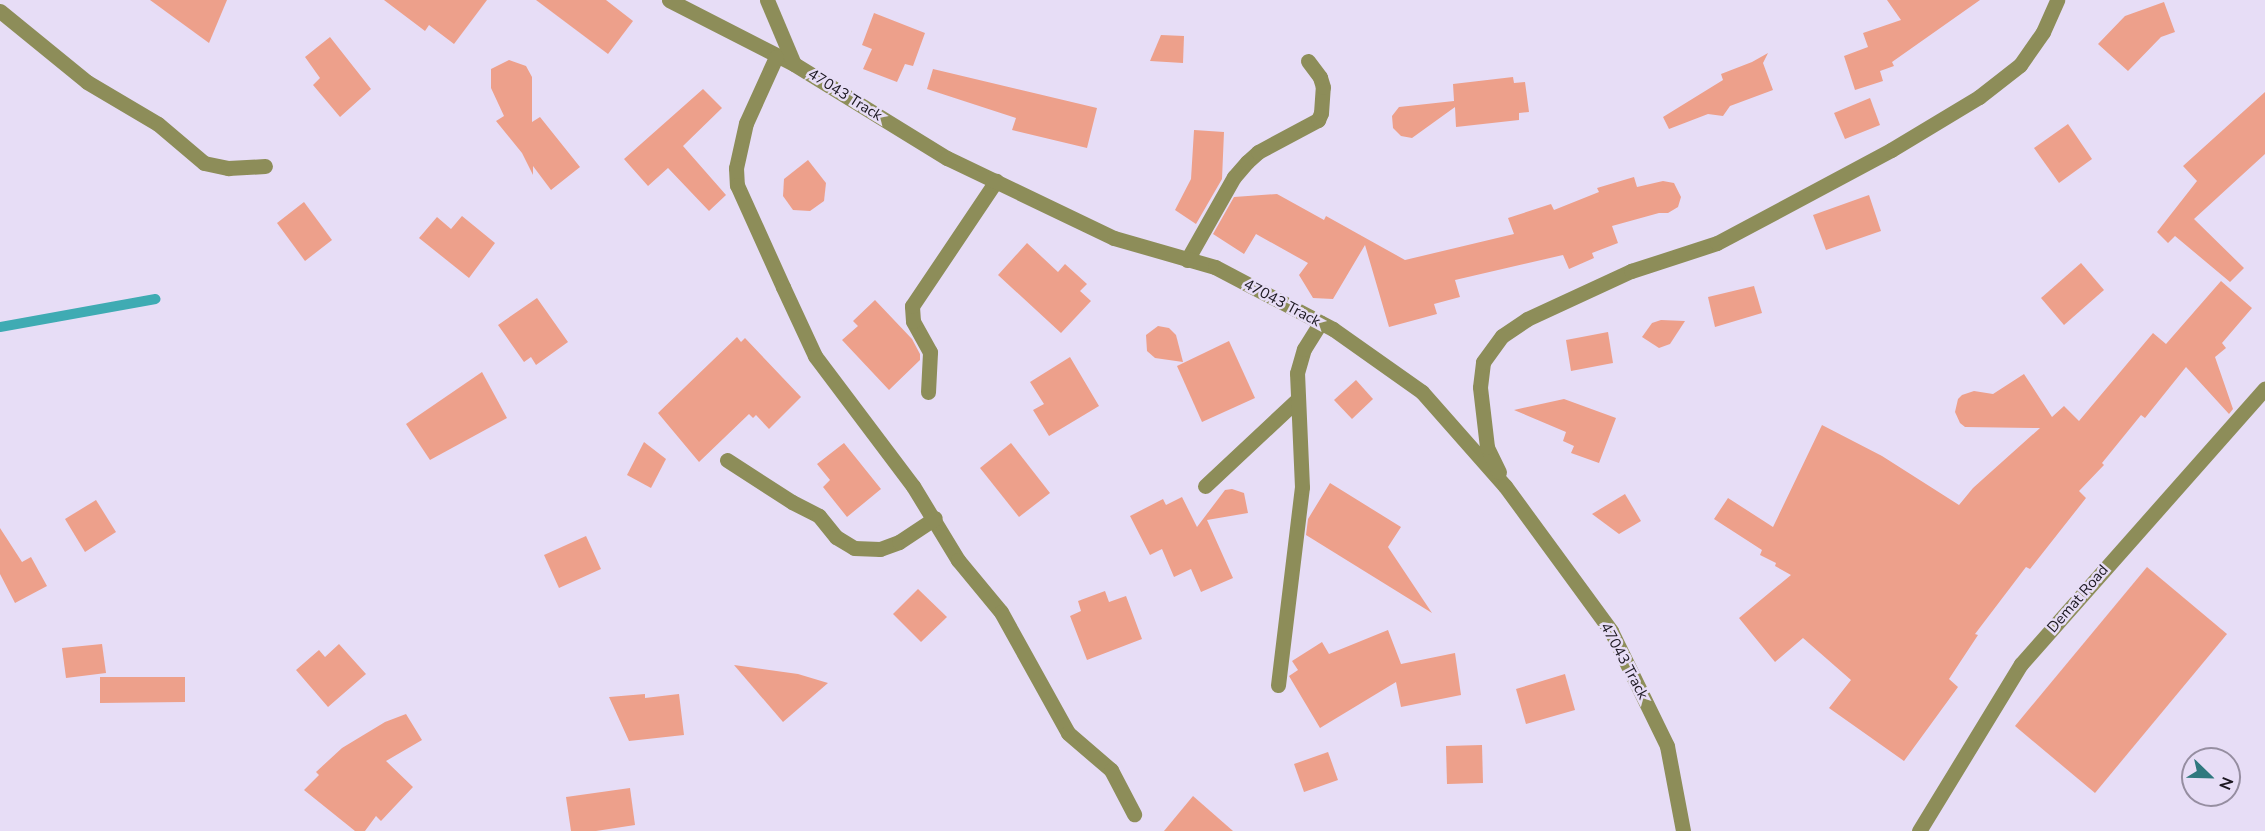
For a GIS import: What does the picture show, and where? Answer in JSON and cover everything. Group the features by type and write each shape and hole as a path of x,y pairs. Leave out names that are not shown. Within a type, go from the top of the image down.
{"street":[{"name":"47043 Track","path":"669,0 776,57 794,64 947,158 1114,238 1215,267 1320,323 1422,392 1505,486 1611,631 1667,746 1683,831"},
{"path":"767,0 794,64"},
{"path":"1505,486 1487,447 1480,387 1483,362 1502,336 1527,319 1631,271 1717,243 1891,150 1979,97 2020,65 2043,32 2056,0"},
{"path":"0,11 87,82 158,124 204,163 228,168 264,166"},
{"path":"776,57 746,123 736,168 737,184 816,356 935,519 958,560 1001,612 1068,734 1111,770 1134,814"},
{"path":"1187,260 1234,177 1247,162 1258,152 1318,120 1321,113 1323,87 1320,78 1308,61"},
{"path":"928,392 930,352 913,321 912,306 996,181"},
{"path":"1278,685 1302,487 1297,373 1304,349 1320,323"},
{"name":"Demat Road","path":"1919,831 2021,664 2265,388"},
{"path":"1205,486 1299,399"},
{"path":"727,460 792,502 819,516 836,537 854,548 880,549 899,542 935,519"}],"building":[{"path":"150,0 227,0 209,43"},
{"path":"384,0 487,0 454,44 429,25 425,31"},
{"path":"536,0 606,0 633,21 608,54"},
{"path":"1887,0 1980,0 1892,62 1894,66 1880,71 1883,81 1855,90 1844,56 1868,47 1863,33 1901,20"},
{"path":"2164,2 2175,32 2161,37 2128,71 2098,44 2125,16"},
{"path":"874,13 925,33 913,66 905,64 897,82 863,69 872,49 862,45"},
{"path":"1161,35 1184,36 1183,63 1150,61"},
{"path":"330,37 371,89 340,117 313,85 320,78 305,57"},
{"path":"1768,53 1763,63 1773,90 1730,106 1723,116 1708,114 1669,129 1663,117 1723,80 1721,74"},
{"path":"509,60 526,66 532,77 532,122 540,117 580,167 551,190 533,166 533,175 522,153 496,121 504,116 491,88 491,69"},
{"path":"933,69 1097,108 1087,148 1012,130 1016,118 927,89"},
{"path":"1513,77 1514,83 1525,82 1529,112 1519,113 1519,120 1456,127 1455,107 1412,138 1401,136 1393,128 1392,116 1399,107 1454,101 1453,84"},
{"path":"703,89 722,108 683,146 726,195 709,211 668,168 648,186 624,159"},
{"path":"2265,92 2265,154 2194,219 2244,268 2230,282 2175,236 2168,243 2157,232 2197,181 2183,166"},
{"path":"1870,98 1880,125 1845,139 1834,113"},
{"path":"2068,124 2092,159 2059,183 2034,148"},
{"path":"1194,130 1224,132 1222,179 1196,224 1175,210 1191,179"},
{"path":"808,160 826,183 824,201 810,211 793,210 783,196 784,179"},
{"path":"1634,177 1637,187 1663,181 1674,183 1681,197 1678,207 1668,213 1659,213 1612,226 1618,243 1592,253 1594,258 1569,269 1563,255 1455,280 1460,297 1434,304 1437,314 1389,327 1365,245 1333,299 1313,298 1299,275 1308,263 1256,234 1244,254 1213,234 1234,197 1277,194 1324,220 1326,216 1405,260 1514,234 1508,218 1551,204 1554,210 1599,192 1597,188"},
{"path":"1869,195 1881,231 1826,250 1813,215"},
{"path":"304,202 332,240 305,261 277,223"},
{"path":"462,216 495,243 469,278 419,238 437,217 451,229"},
{"path":"1027,243 1058,272 1065,264 1087,284 1080,291 1091,301 1061,333 998,275"},
{"path":"2081,263 2104,290 2064,325 2041,298"},
{"path":"2221,281 2252,308 2222,343 2226,348 2215,357 2233,409 2229,414 2186,367 2145,418 2141,415 2102,463 2104,465 2079,491 2086,498 2030,569 2026,567 1975,634 1978,635 1949,679 1958,687 1904,761 1829,708 1851,680 1803,638 1775,662 1739,618 1791,575 1775,566 1776,563 1760,555 1762,550 1714,519 1728,498 1773,527 1822,425 1882,456 1959,505 1973,488 2040,428 1965,427 1960,423 1955,412 1958,399 1962,395 1974,391 1993,394 2024,374 2052,417 2064,406 2079,421 2153,333 2166,344"},
{"path":"1754,286 1762,313 1715,327 1708,297"},
{"path":"537,298 568,342 536,365 531,357 524,362 498,325"},
{"path":"875,300 912,339 920,354 920,360 889,390 842,340 858,326 853,321"},
{"path":"1661,320 1685,321 1670,344 1659,348 1642,337 1652,323"},
{"path":"1158,326 1169,328 1176,335 1183,362 1155,358 1147,351 1146,335"},
{"path":"1608,332 1613,363 1571,371 1566,340"},
{"path":"737,337 741,342 745,338 801,397 769,429 756,415 753,418 749,414 699,462 658,413"},
{"path":"1229,341 1255,398 1202,422 1177,366"},
{"path":"1070,357 1099,406 1049,436 1033,410 1044,404 1030,382"},
{"path":"482,372 507,418 430,460 406,424"},
{"path":"1356,380 1373,399 1352,419 1334,400"},
{"path":"1564,399 1616,418 1599,463 1571,453 1574,446 1563,441 1566,432 1514,410"},
{"path":"644,442 666,459 651,488 627,475"},
{"path":"844,443 881,489 847,517 823,487 830,480 817,464"},
{"path":"1011,443 1050,493 1019,517 980,468"},
{"path":"1330,483 1401,527 1388,547 1432,613 1306,535 1308,519"},
{"path":"1232,489 1244,493 1248,513 1207,520 1233,578 1201,592 1191,569 1174,577 1162,549 1150,555 1130,516 1163,499 1166,505 1182,497 1197,527 1225,490"},
{"path":"1625,494 1641,521 1619,534 1592,514"},
{"path":"96,500 116,532 85,552 65,519"},
{"path":"0,528 22,562 31,557 47,586 15,603 0,574"},
{"path":"586,536 601,569 559,588 544,555"},
{"path":"2147,567 2227,634 2095,793 2015,726"},
{"path":"918,589 947,617 921,642 893,614"},
{"path":"1105,591 1109,602 1126,596 1142,639 1087,660 1070,616 1081,611 1078,601"},
{"path":"1388,630 1401,664 1455,653 1461,695 1401,707 1396,682 1320,728 1289,676 1298,670 1292,661 1322,642 1329,654"},
{"path":"102,644 106,673 66,678 62,648"},
{"path":"339,644 366,674 328,707 296,670 319,650 325,657"},
{"path":"734,665 798,674 828,683 783,722"},
{"path":"1565,674 1575,710 1526,724 1516,689"},
{"path":"100,677 185,677 185,702 100,703"},
{"path":"645,694 645,698 679,694 684,735 629,741 609,697"},
{"path":"406,714 422,740 386,761 413,787 381,821 376,816 365,831 355,831 304,790 319,775 316,772 342,748 385,722"},
{"path":"1482,745 1483,783 1447,784 1446,746"},
{"path":"1328,752 1338,780 1304,792 1294,764"},
{"path":"630,788 635,825 596,831 571,831 566,797"},
{"path":"1193,796 1233,831 1164,831"}],"waterway":[{"path":"0,327 155,299"}]}
